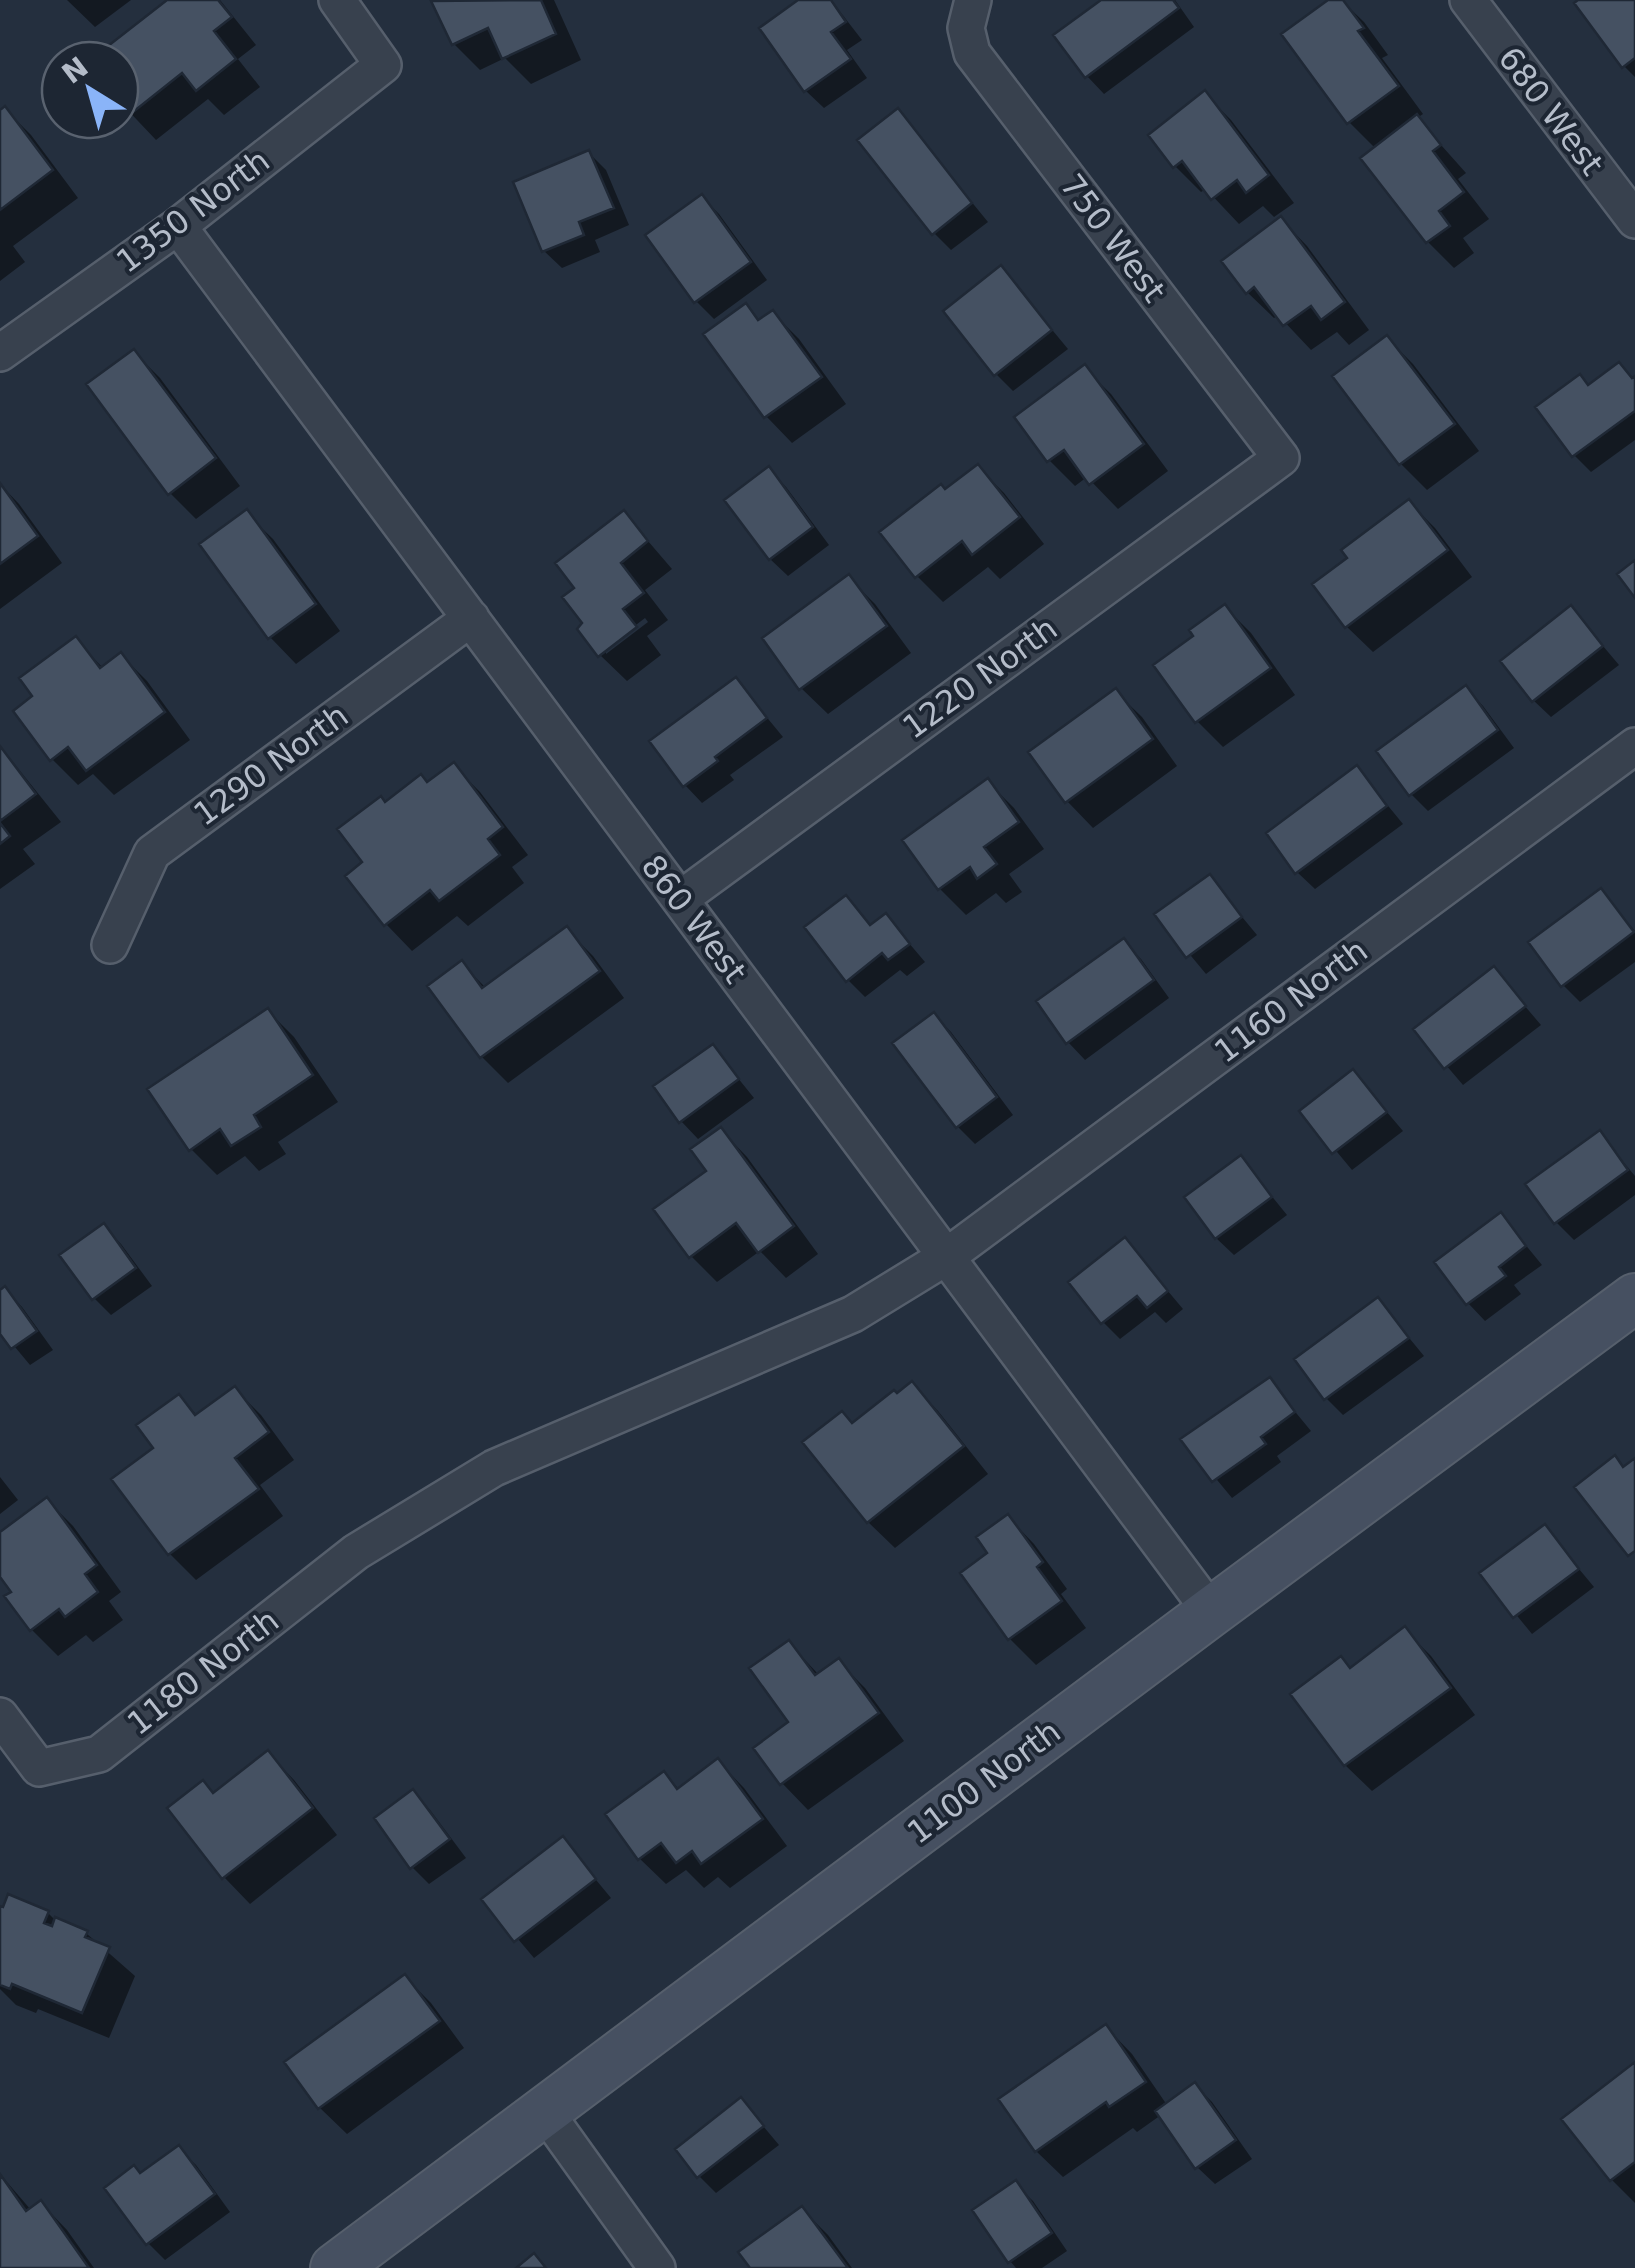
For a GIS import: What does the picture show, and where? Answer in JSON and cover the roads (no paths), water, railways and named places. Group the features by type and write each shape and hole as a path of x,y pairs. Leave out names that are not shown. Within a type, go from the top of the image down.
{"main road":[{"name":"1100 North","path":"335,2268 1635,1298"}],"street":[{"name":"1350 North","path":"0,353 178,226 383,65 337,0"},
{"name":"680 West","path":"1468,0 1635,220"},
{"name":"750 West","path":"971,5 966,28 972,53 1281,458"},
{"name":"860 West","path":"178,226 1211,1612"},
{"name":"1220 North","path":"680,899 1281,458"},
{"name":"1290 North","path":"110,945 152,852 470,618"},
{"name":"1160 North","path":"356,1552 494,1468 853,1314 946,1257 1635,746"},
{"name":"1180 North","path":"0,1716 39,1768 99,1754 356,1552"},
{"path":"546,2113 658,2268"}]}
